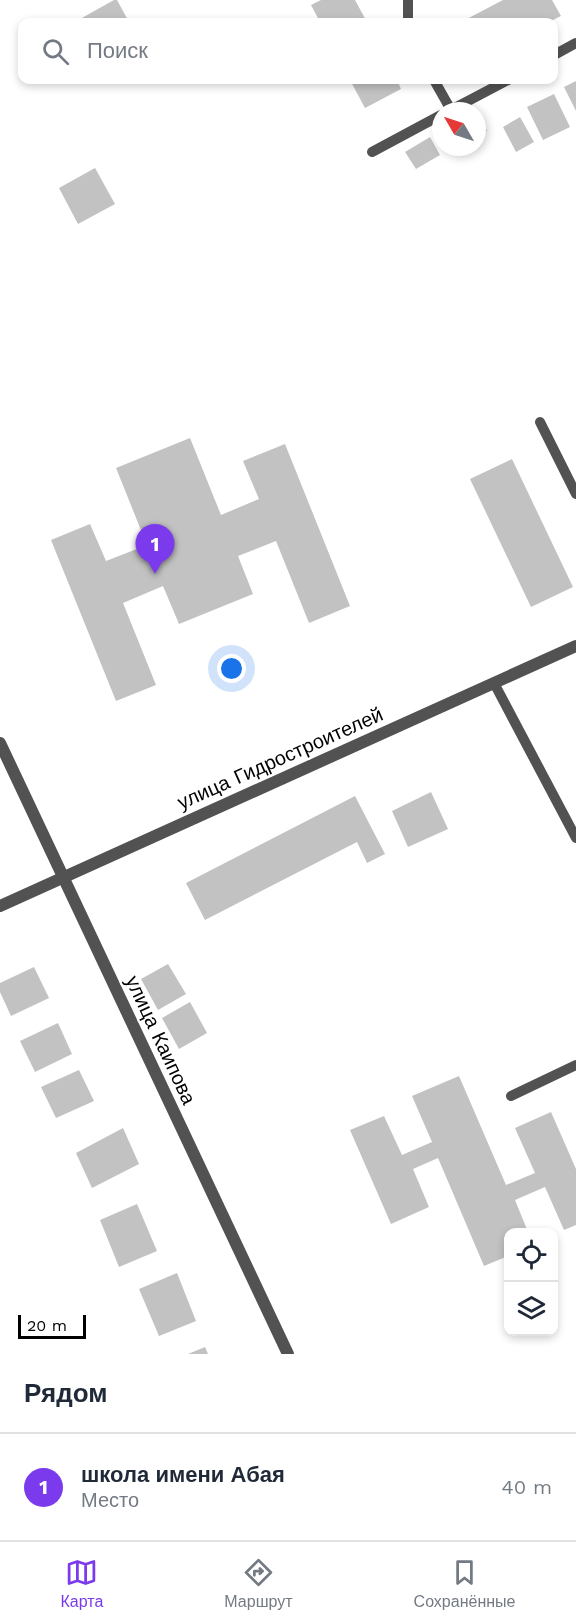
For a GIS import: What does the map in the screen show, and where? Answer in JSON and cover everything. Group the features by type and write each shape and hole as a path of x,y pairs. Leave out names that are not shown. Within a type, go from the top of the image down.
{"street":[{"name":"улица Гидростроителей","path":"0,906 576,646"},
{"name":"улица Каипова","path":"0,743 288,1354"}],"lane":[{"path":"408,0 408,18"},
{"path":"558,53 576,43"},
{"path":"436,84 443,102"},
{"path":"466,102 500,84"},
{"path":"372,152 432,120"},
{"path":"540,422 576,494"},
{"path":"494,683 576,838"},
{"path":"512,1096 576,1065"}],"building":[{"path":"117,0 127,18 82,18"},
{"path":"321,0 355,0 365,18 318,18 311,5"},
{"path":"503,0 552,0 561,16 557,18 469,18"},
{"path":"576,81 576,111 564,87"},
{"path":"352,84 399,84 401,89 365,108"},
{"path":"554,94 570,127 543,140 527,107"},
{"path":"520,117 534,142 516,152 503,127"},
{"path":"430,137 432,156 438,156 416,169 405,152"},
{"path":"95,168 115,204 78,224 59,188"},
{"path":"190,438 221,515 259,499 243,461 285,444 350,606 309,623 276,541 238,556 253,594 179,624 163,586 123,603 156,685 116,701 51,540 90,524 106,561 147,545 116,468"},
{"path":"512,459 573,587 531,607 470,479"},
{"path":"431,792 448,829 408,847 392,811"},
{"path":"355,796 385,854 367,863 357,842 205,920 186,883"},
{"path":"168,964 186,994 158,1010 141,979"},
{"path":"34,967 49,998 11,1016 0,992 0,983"},
{"path":"190,1002 207,1033 179,1049 162,1018"},
{"path":"58,1023 72,1054 35,1072 20,1041"},
{"path":"79,1070 94,1101 56,1118 41,1087"},
{"path":"459,1076 506,1185 535,1173 515,1128 551,1112 576,1169 576,1225 564,1230 545,1187 515,1200 526,1228 504,1228 504,1258 484,1266 438,1158 413,1169 429,1207 391,1224 350,1130 384,1116 402,1155 432,1142 412,1096"},
{"path":"123,1128 139,1164 92,1188 76,1153"},
{"path":"137,1204 157,1251 119,1267 100,1220"},
{"path":"177,1273 196,1321 159,1336 139,1289"},
{"path":"205,1347 208,1354 188,1354"}],"place":[{"name":"школа имени Абая","path":"155,574"}]}
